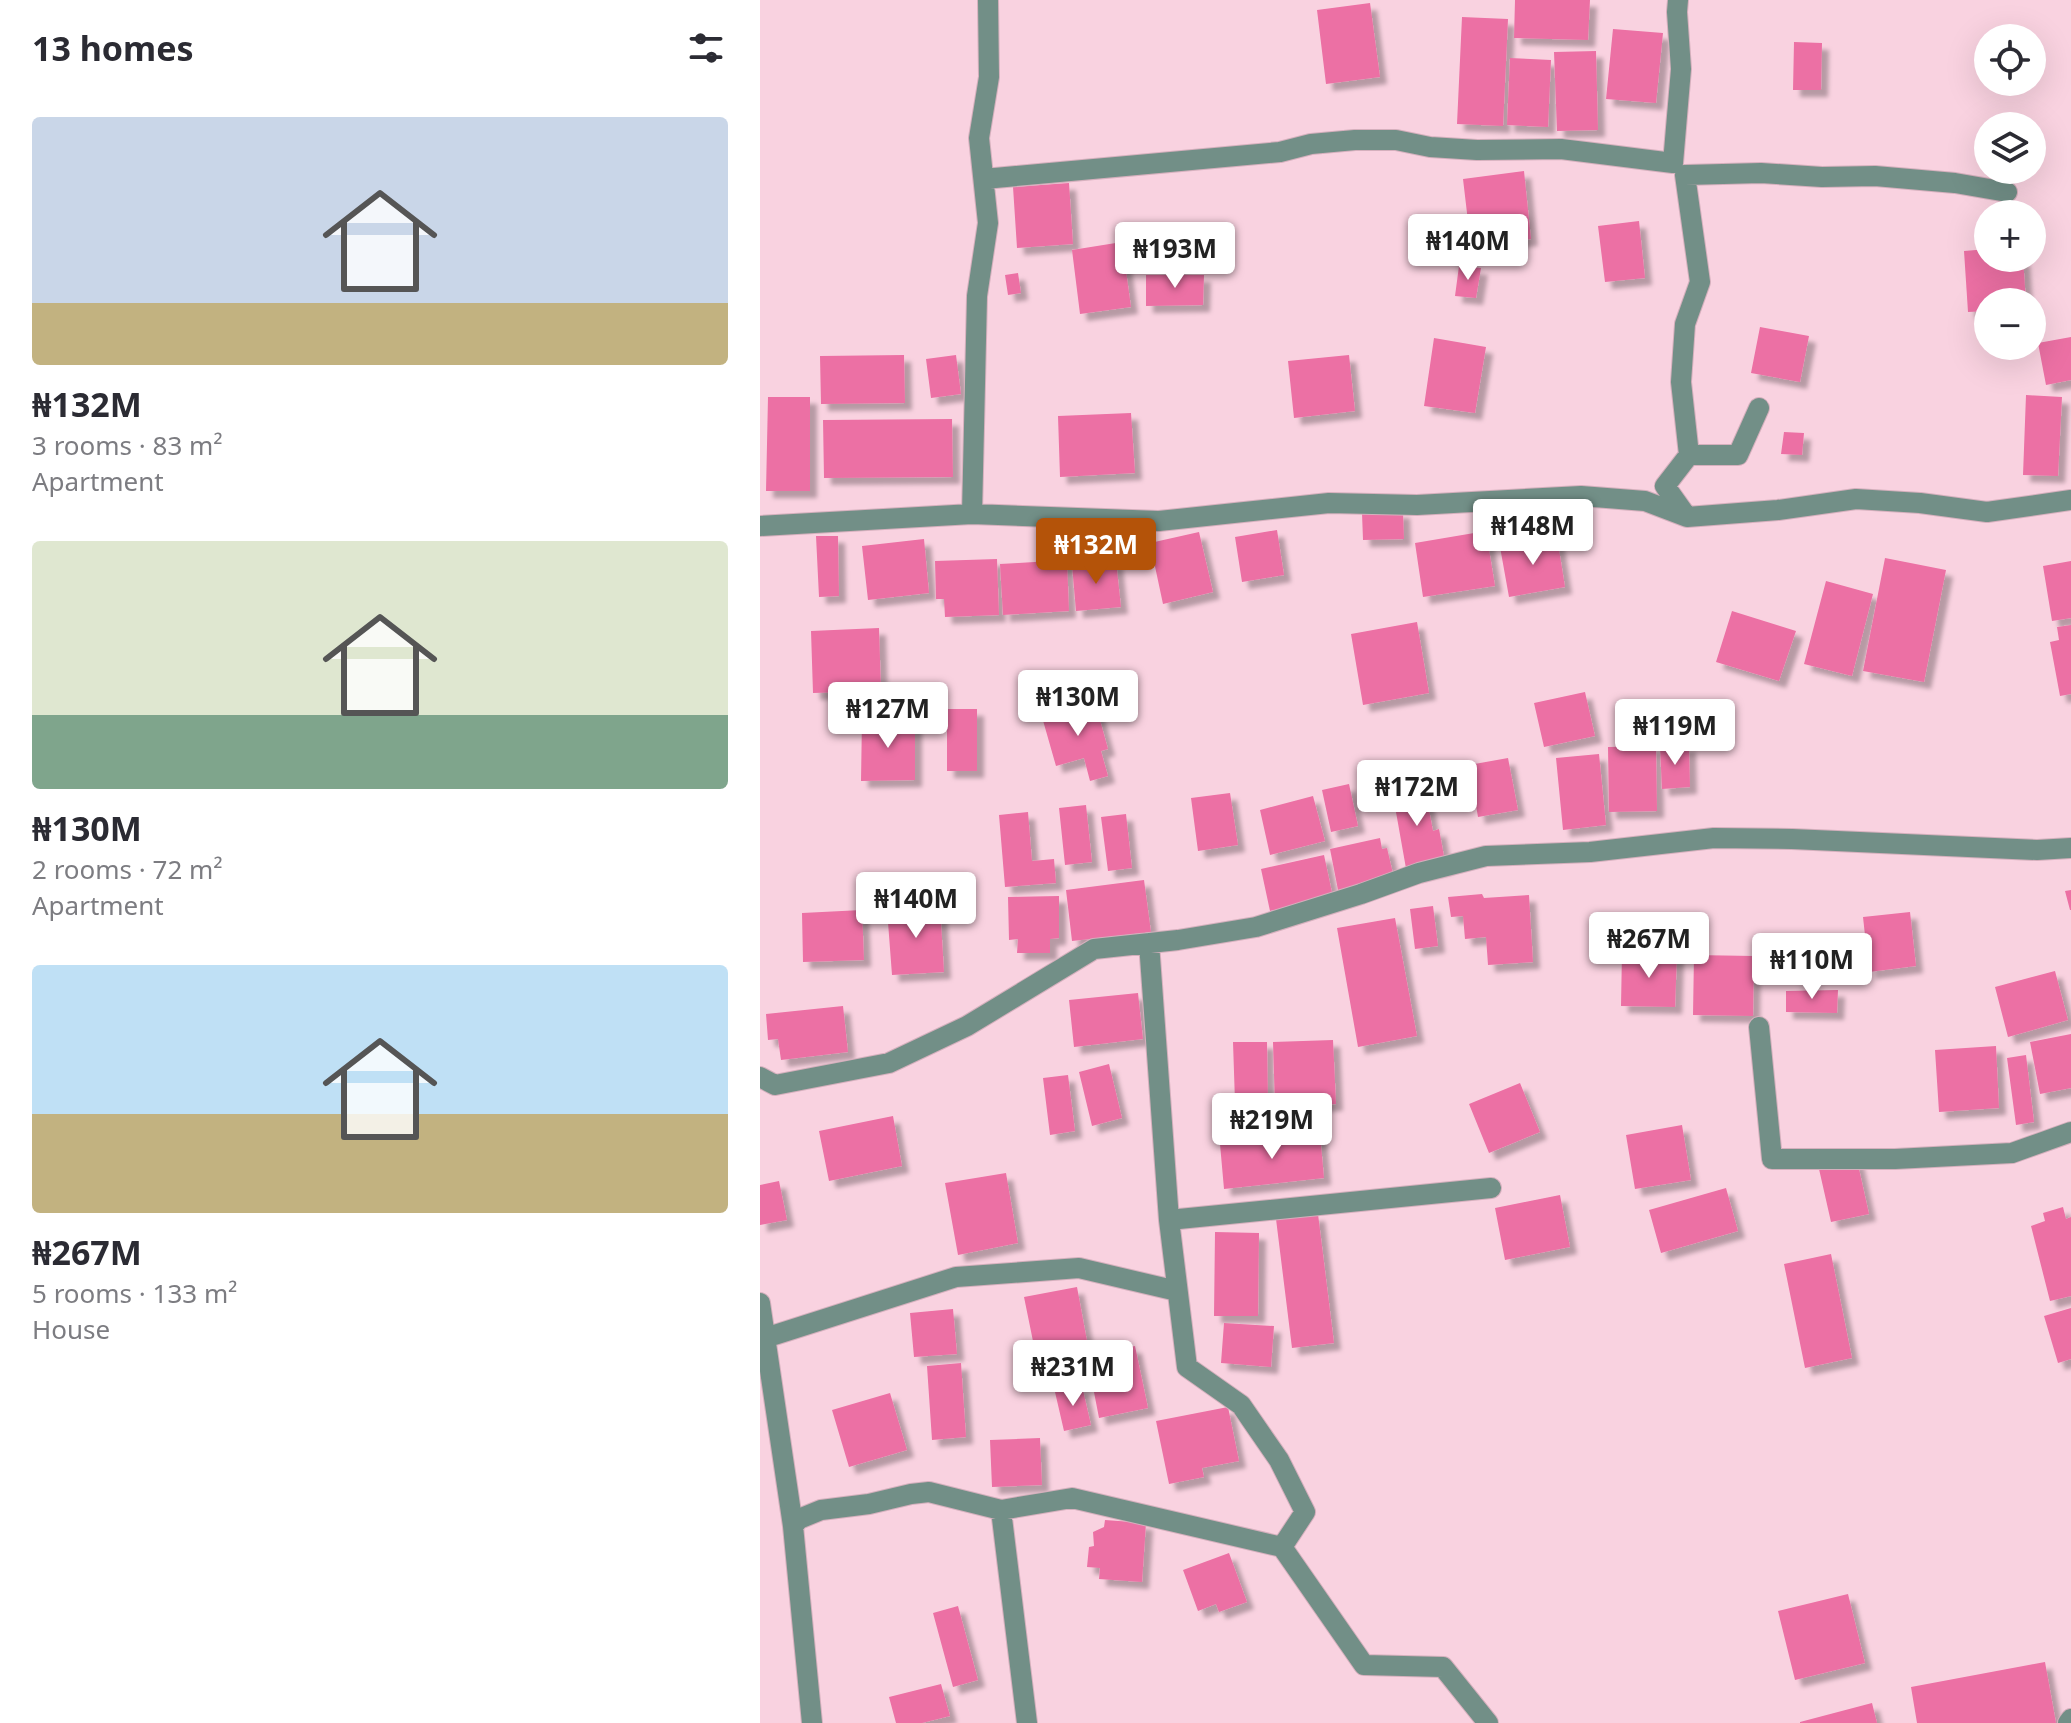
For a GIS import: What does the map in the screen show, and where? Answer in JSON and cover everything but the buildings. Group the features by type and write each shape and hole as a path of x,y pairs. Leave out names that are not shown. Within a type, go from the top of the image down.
{"street":[{"path":"972,514 977,296 988,223 979,138 989,77 988,0"},
{"path":"1678,0 1681,69 1679,169 1700,282 1685,324 1681,382 1689,455 1665,486 1687,517"},
{"path":"984,179 1280,152 1311,144 1396,140 1430,147 1477,150 1561,149 1679,169 1822,177 1875,176 1955,183 2007,192"},
{"path":"1689,455 1738,455 1759,408"},
{"path":"760,526 972,514 1159,521 1329,503 1417,505 1581,496 1645,501 1687,517 1778,510 1856,499 1987,512 2071,500"},
{"path":"760,1077 775,1085 889,1063 967,1026 1094,949 1256,927 1419,873 1486,856 1590,852 1714,838 2037,850 2071,848"},
{"path":"1149,943 1169,1220 1187,1367 1241,1405 1279,1460 1305,1512 1282,1547"},
{"path":"1759,1027 1772,1159 1895,1159 2012,1153 2071,1132"},
{"path":"1169,1220 1491,1188"},
{"path":"765,1338 956,1277 1079,1268 1177,1291"},
{"path":"760,1303 793,1526 812,1723"},
{"path":"793,1526 799,1519 821,1510 929,1492 1001,1510 1072,1498 1282,1547 1364,1665 1443,1667 1488,1723"},
{"path":"1001,1510 1027,1723"}]}
